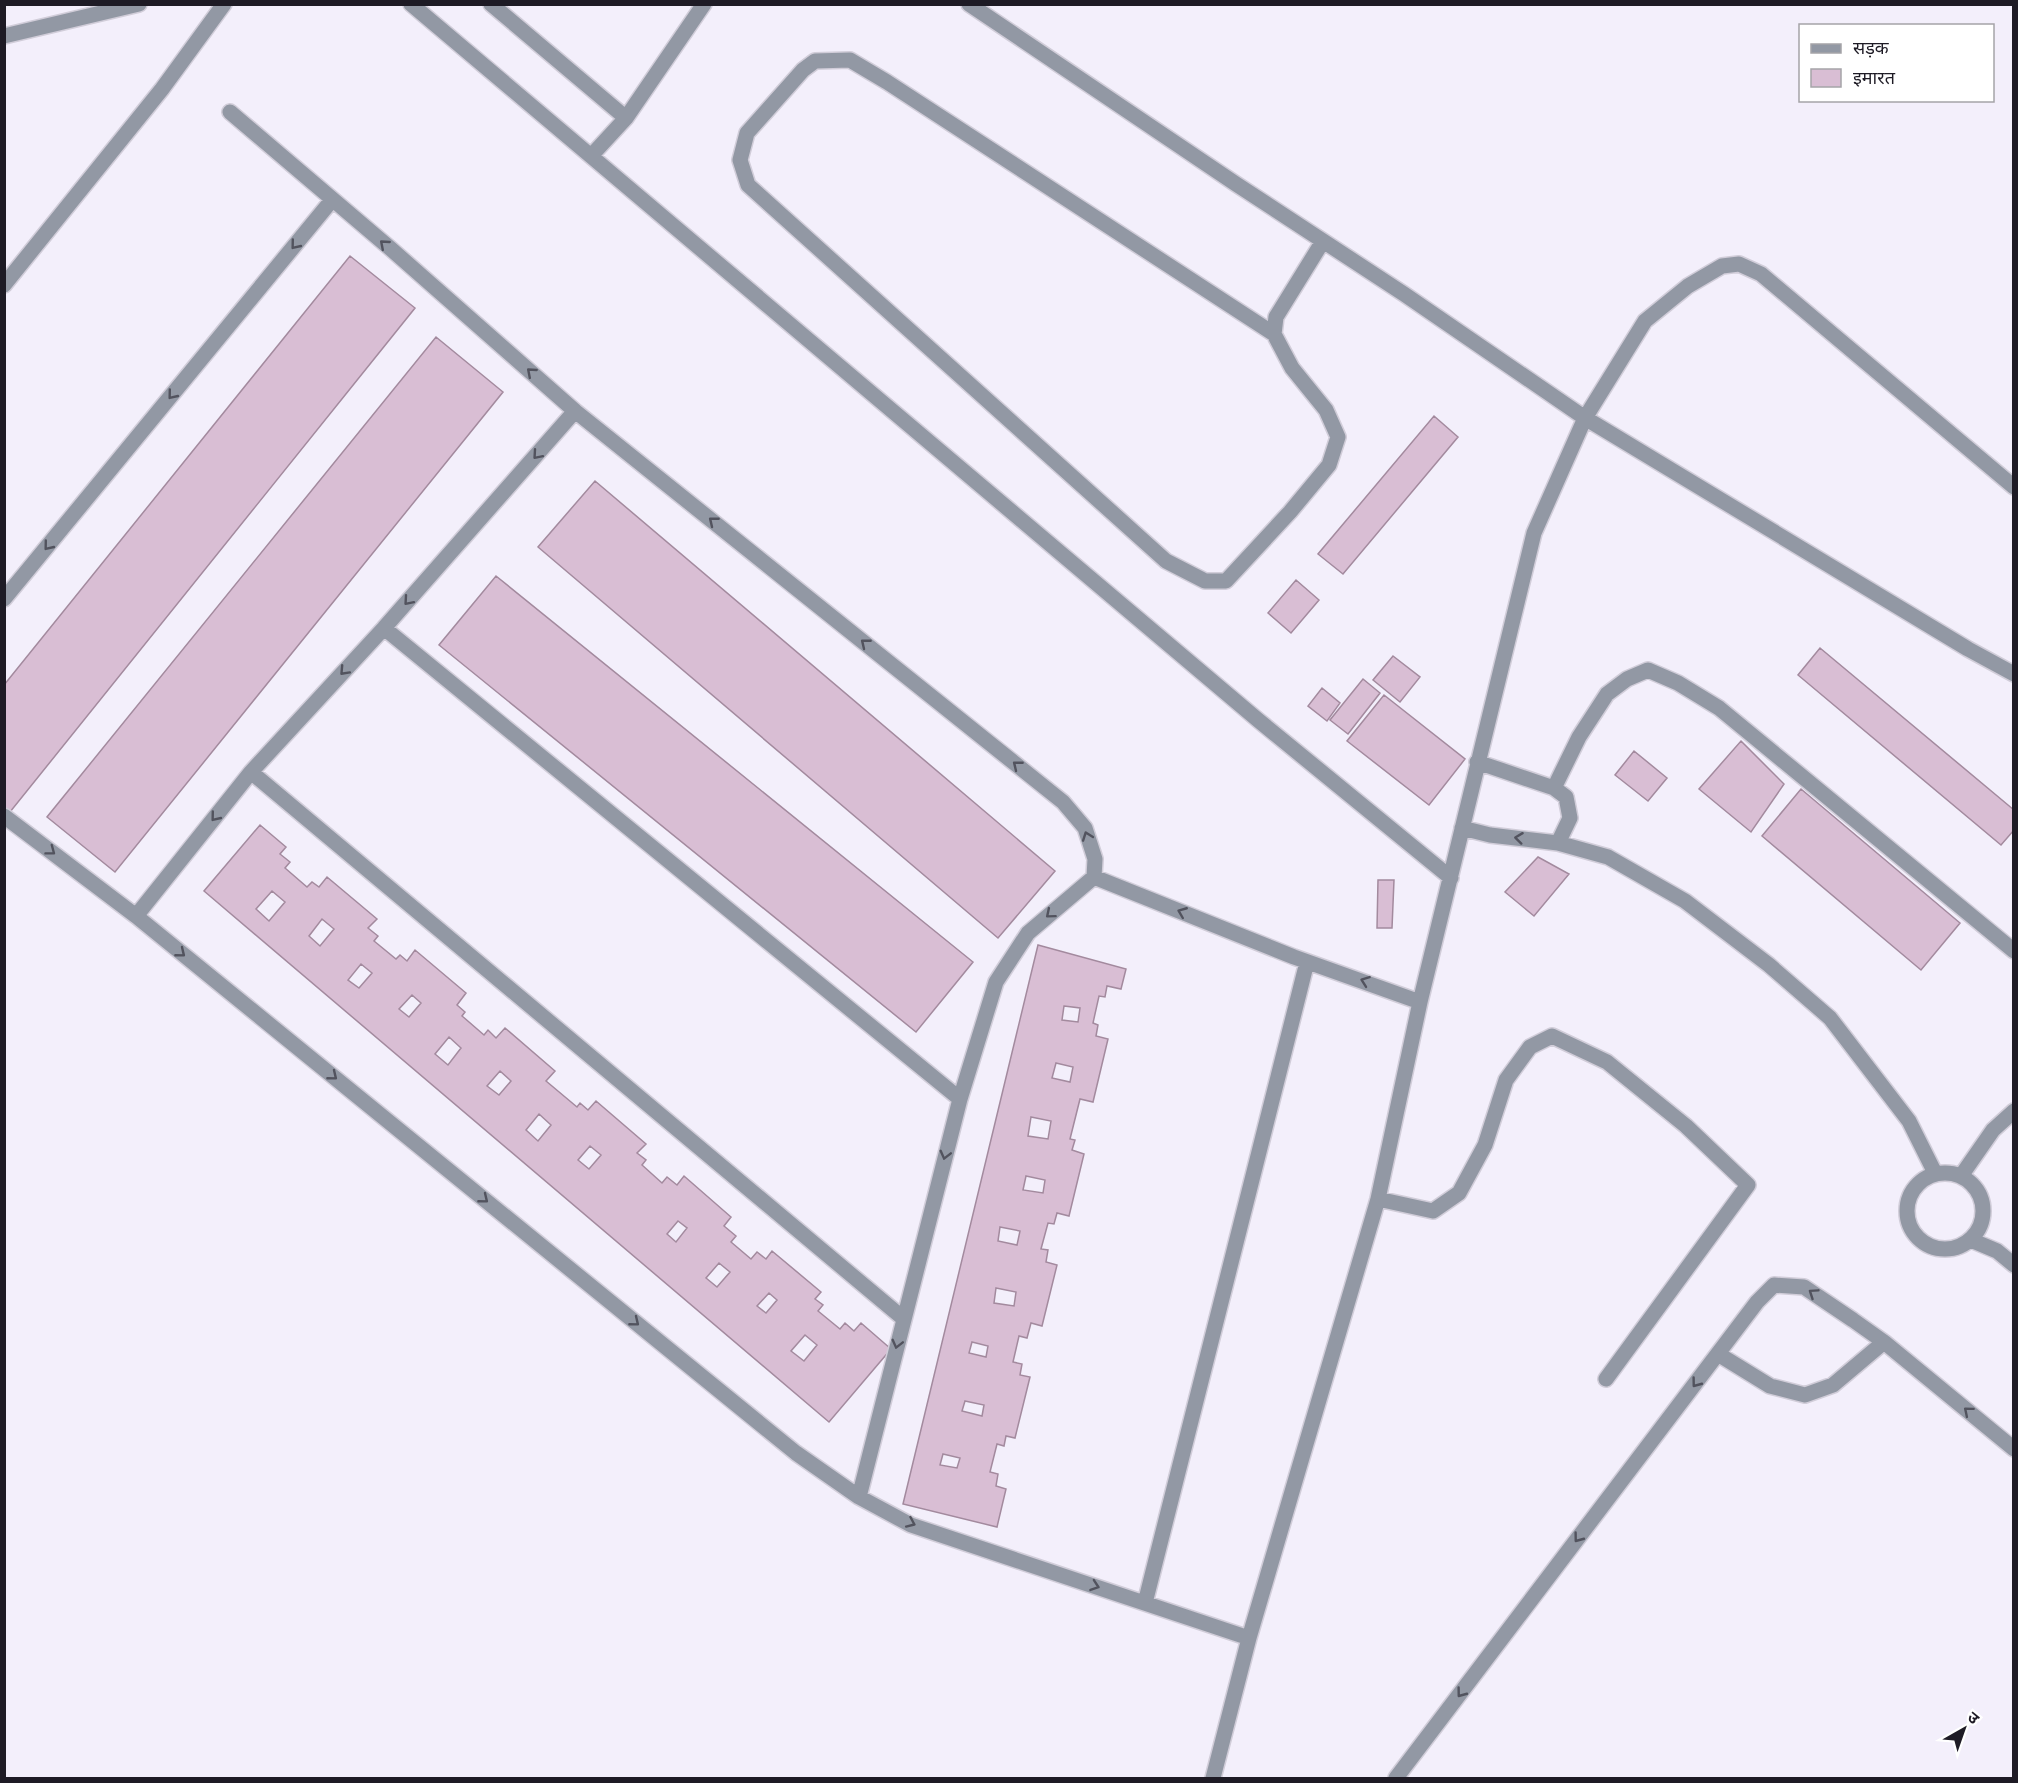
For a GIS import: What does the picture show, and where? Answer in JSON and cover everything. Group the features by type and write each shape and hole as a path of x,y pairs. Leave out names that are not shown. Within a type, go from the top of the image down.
{"street":[{"path":"4,36 139,4"},
{"path":"4,285 162,89 225,4"},
{"path":"411,4 1258,720 1451,878"},
{"path":"491,4 627,118"},
{"path":"591,156 627,118 704,4"},
{"path":"969,4 1585,418 2013,674"},
{"path":"1274,334 850,60 815,61 803,70 747,133 740,160 748,185 1166,561 1205,581 1226,581 1329,465 1338,437 1326,410 1292,368 1274,334 1276,317 1323,241"},
{"path":"230,112 575,411 1063,802 1085,828 1095,859 1094,877 1028,933 996,982 960,1099 859,1497"},
{"path":"4,599 332,200"},
{"path":"1213,1779 1249,1638 1378,1199 1420,1002 1534,532 1585,418 1646,321 1688,286 1722,266 1739,264 1761,274 2013,487"},
{"path":"136,916 251,772 384,628 575,411"},
{"path":"384,628 960,1099"},
{"path":"1554,788 1579,737 1607,694 1627,679 1648,670 1678,682 1719,708 2013,951"},
{"path":"1477,762 1554,788 1566,797 1570,818 1558,843"},
{"path":"251,772 904,1319"},
{"path":"4,816 136,916 796,1453 859,1497 912,1525 1249,1638"},
{"path":"1462,828 1490,835 1558,843 1608,857 1685,901 1769,965 1830,1018 1909,1121 1935,1173"},
{"path":"1094,877 1307,962 1420,1002"},
{"path":"1145,1603 1307,962"},
{"path":"1378,1199 1432,1211 1459,1193 1485,1145 1506,1080 1530,1047 1552,1036 1607,1062 1686,1126 1748,1185 1606,1379"},
{"path":"1961,1176 1993,1130 2013,1111"},
{"path":"1949,1172 1972,1183 1984,1205 1984,1218 1979,1230 1971,1240 1960,1247 1948,1250 1936,1248 1919,1239 1909,1223 1907,1211 1909,1198 1915,1187 1935,1173 1949,1172"},
{"path":"1971,1240 1997,1251 2013,1265"},
{"path":"1396,1779 1756,1302 1774,1285 1804,1287 1884,1342 2013,1449"},
{"path":"1718,1354 1770,1386 1805,1395 1833,1385 1884,1342"}],"building":[{"path":"350,256 415,308 10,812 4,808 4,685"},
{"path":"436,337 503,392 115,872 47,817"},
{"path":"1434,416 1458,437 1343,574 1318,554"},
{"path":"595,481 1055,871 998,938 538,547"},
{"path":"496,576 973,962 916,1032 439,645"},
{"path":"1296,580 1319,600 1291,633 1268,613"},
{"path":"1820,648 2014,810 2014,830 2001,845 1798,675"},
{"path":"1393,656 1420,677 1400,702 1373,680"},
{"path":"1363,679 1380,693 1348,734 1330,720"},
{"path":"1322,688 1340,703 1327,721 1308,706"},
{"path":"1384,695 1465,759 1429,805 1347,741"},
{"path":"1741,741 1784,784 1751,832 1699,789"},
{"path":"1634,751 1667,778 1648,801 1615,775"},
{"path":"1801,789 1960,923 1921,970 1762,836"},
{"path":"260,825 286,847 280,854 290,862 285,868 307,887 312,882 319,887 327,877 377,919 368,928 378,936 374,941 396,959 400,955 407,961 415,950 466,993 457,1005 465,1012 462,1016 484,1035 488,1030 496,1038 505,1028 555,1071 546,1081 577,1107 580,1103 588,1110 596,1101 646,1144 637,1153 646,1160 642,1165 662,1183 667,1177 677,1185 684,1176 731,1217 724,1226 736,1236 731,1242 751,1259 757,1252 766,1259 772,1251 821,1292 815,1299 823,1305 818,1311 840,1329 845,1323 854,1331 861,1323 891,1349 829,1422 204,891"},
{"path":"1538,857 1569,874 1534,916 1505,892"},
{"path":"1378,880 1394,880 1392,928 1377,928"},
{"path":"272,891 285,902 269,921 256,909"},
{"path":"322,919 334,929 320,946 309,936"},
{"path":"1038,945 1126,969 1121,989 1107,986 1105,997 1099,996 1093,1023 1098,1025 1096,1036 1108,1039 1093,1102 1080,1099 1070,1139 1075,1140 1072,1150 1084,1154 1069,1216 1057,1213 1054,1224 1048,1223 1041,1249 1048,1250 1046,1262 1057,1265 1042,1326 1031,1323 1027,1338 1019,1336 1013,1362 1022,1364 1020,1375 1030,1377 1015,1438 1006,1436 1004,1446 997,1444 990,1472 998,1474 996,1486 1006,1489 997,1527 903,1504","holes":["1064,1006 1080,1008 1078,1022 1062,1020","1056,1063 1073,1067 1070,1082 1052,1078","1031,1117 1051,1121 1048,1139 1028,1136","1026,1176 1045,1180 1043,1193 1023,1190","1000,1227 1020,1231 1017,1245 998,1241","996,1288 1016,1292 1014,1306 994,1303","972,1342 988,1346 986,1357 969,1353","965,1401 984,1405 982,1416 962,1411","943,1454 960,1458 957,1468 940,1465"]},
{"path":"361,964 372,973 359,988 348,980"},
{"path":"412,995 421,1003 409,1017 399,1009"},
{"path":"449,1037 461,1048 448,1065 435,1054"},
{"path":"500,1071 511,1081 499,1095 487,1086"},
{"path":"539,1114 551,1125 538,1141 526,1130"},
{"path":"590,1146 601,1155 589,1169 578,1160"},
{"path":"678,1221 687,1228 676,1242 667,1234"},
{"path":"719,1263 730,1272 717,1287 706,1278"},
{"path":"769,1293 777,1300 766,1313 757,1306"},
{"path":"805,1335 817,1345 804,1361 791,1351"}]}
